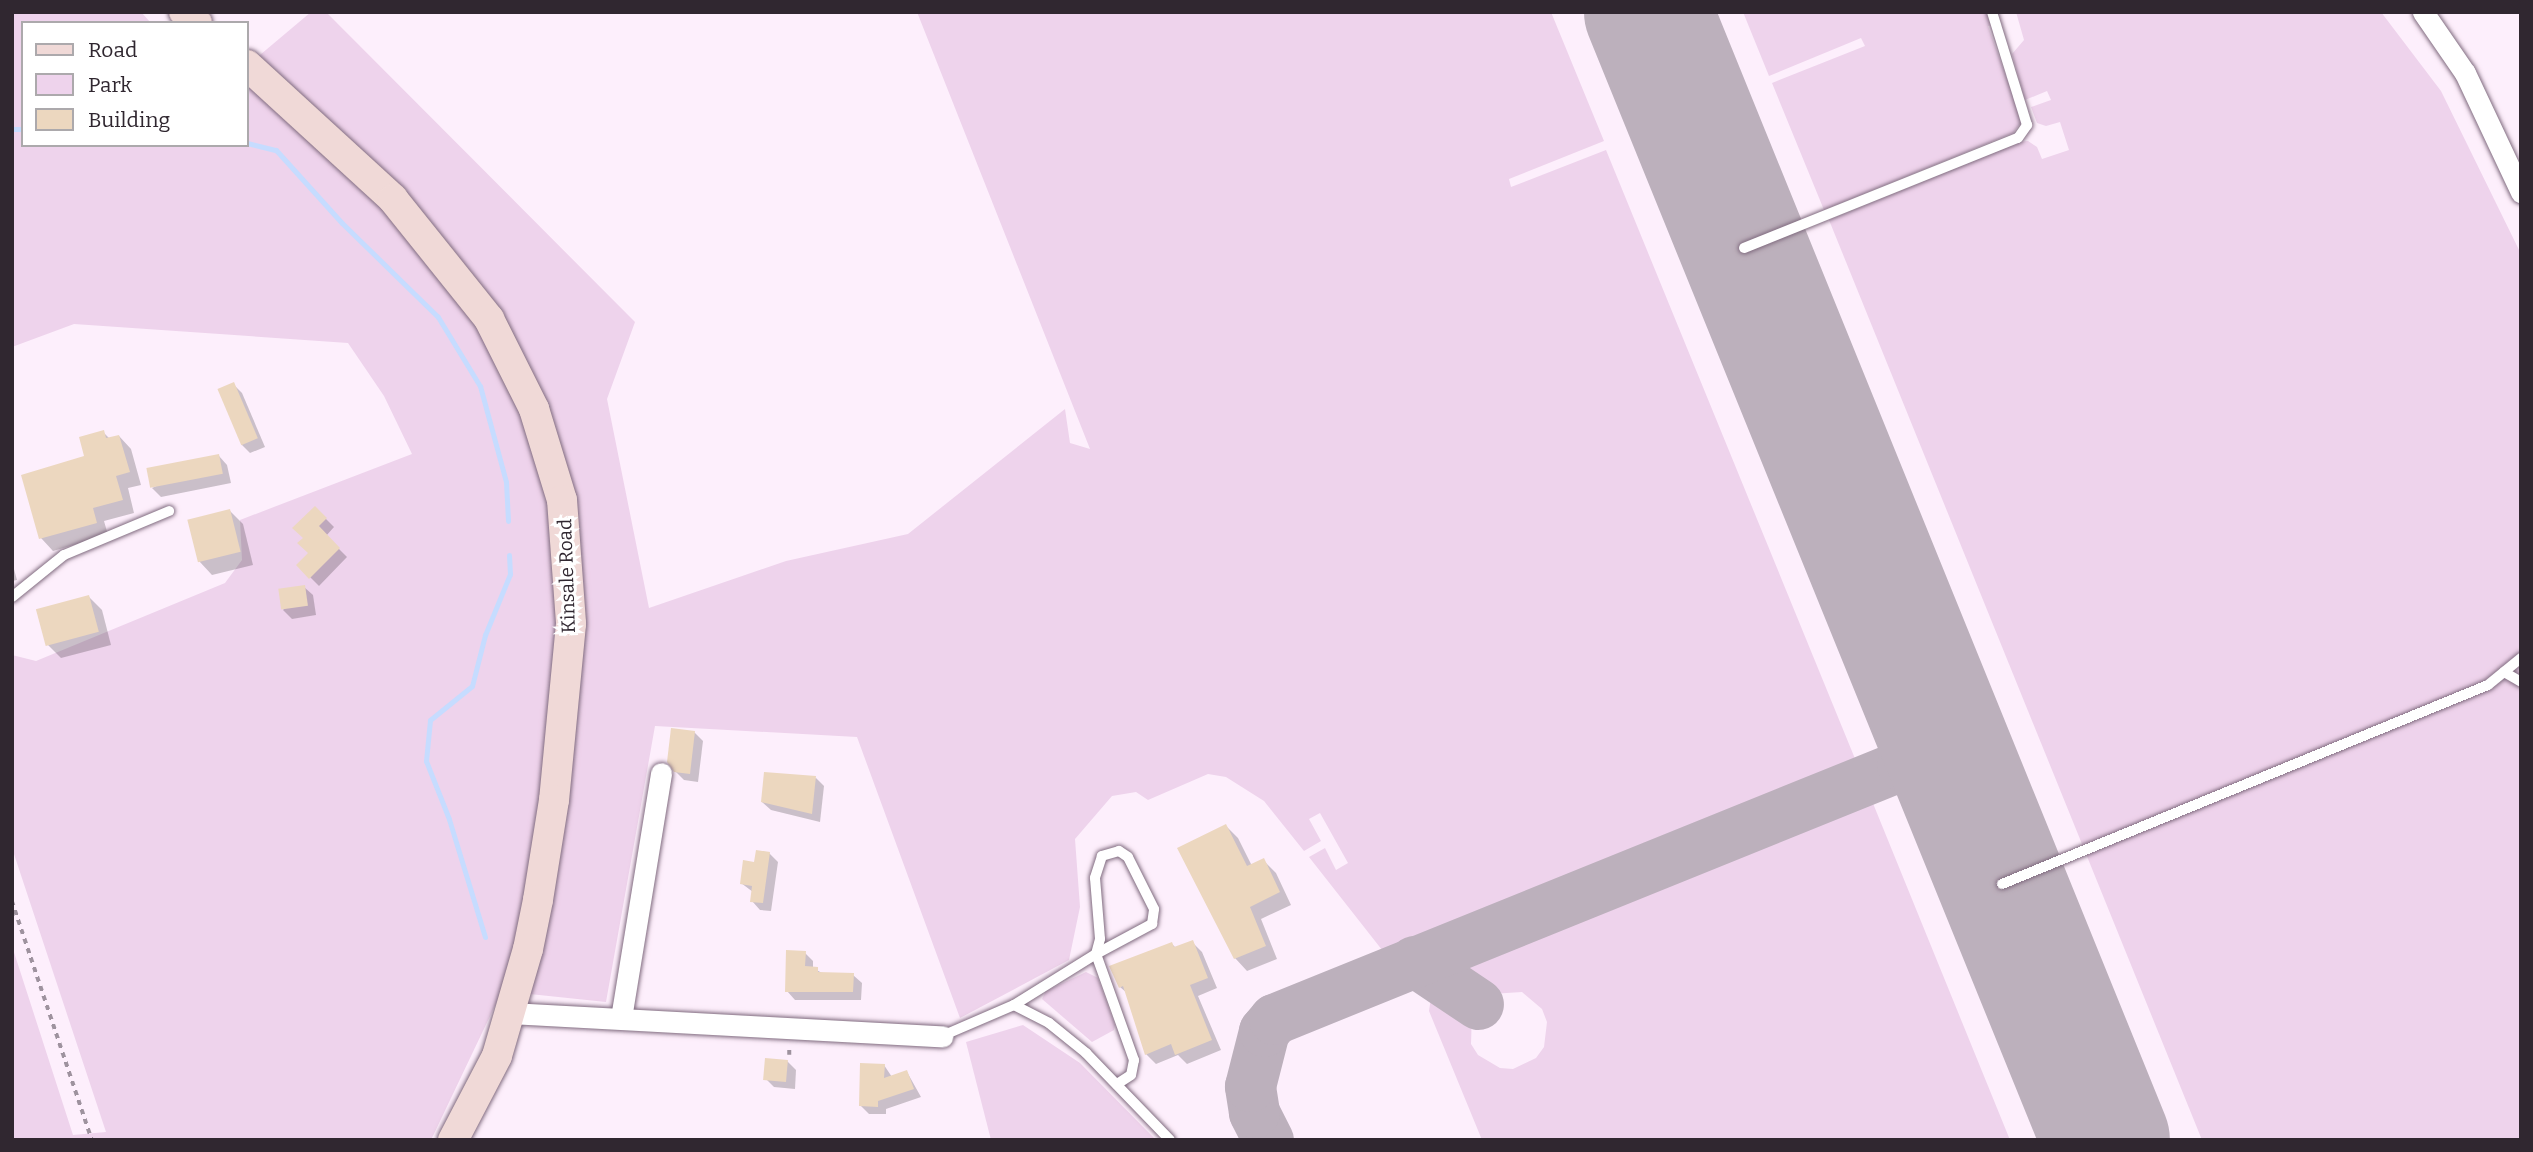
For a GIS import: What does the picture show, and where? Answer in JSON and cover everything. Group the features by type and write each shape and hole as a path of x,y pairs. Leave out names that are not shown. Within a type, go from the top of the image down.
{"main road":[{"name":"Kinsale Road","path":"248,66 393,199 451,269 495,331 549,450 569,552 570,635 554,800 528,949 497,1056 453,1140"}],"street":[{"path":"2423,12 2465,74 2521,192"},
{"path":"621,1018 661,774"},
{"path":"511,1013 943,1036"}],"lane":[{"path":"1744,248 2018,138 2027,125 1992,12"},
{"path":"12,597 64,555 169,511"},
{"path":"2002,884 2488,685 2521,658"},
{"path":"2504,672 2521,682"},
{"path":"943,1036 1014,1006 1096,954 1155,919 1128,857 1119,851 1102,856 1098,864 1096,954 1134,1060 1131,1075 1116,1084"},
{"path":"1014,1006 1049,1023 1116,1084 1170,1140"}],"path":[{"path":"12,901 92,1140"}],"green space":[{"path":"12,12 141,12 149,21 21,21 21,147 248,147 248,65 311,12 326,12 635,322 607,399 649,608 786,561 908,534 1065,409 1070,443 1090,449 917,12 1551,12 1604,141 1509,179 1511,187 1606,150 1858,766 1386,955 1309,857 1325,848 1336,870 1348,863 1320,813 1309,819 1321,841 1304,851 1264,801 1226,777 1208,774 1148,800 1136,792 1112,796 1075,839 1080,907 1069,960 960,1018 857,737 655,726 606,1002 502,991 431,1140 12,1140 12,946 73,1135 106,1132 12,848 12,655 36,661 225,583 242,560 240,520 412,454 384,396 348,343 74,324 12,347"},
{"path":"1743,12 1989,12 1992,25 1988,26 2022,121 2013,133 1824,210 1772,83 1865,46 1861,38 1769,76"},
{"path":"2016,12 2381,12 2441,91 2521,254 2521,1140 2202,1140 1829,220 2020,142 2028,141 2037,147 2042,159 2069,150 2060,122 2046,126 2037,123 2031,107 2051,100 2047,91 2025,100 2012,54 2024,40"},
{"path":"1870,796 2010,1140 1482,1140 1429,1011 1433,984 1472,1013 1471,1044 1478,1055 1500,1068 1513,1069 1536,1058 1544,1047 1547,1022 1542,1009 1522,992 1476,995 1443,971 1451,962"},
{"path":"1086,972 1098,978 1115,1025 1114,1030 1092,1042 1042,999 1046,991"},
{"path":"1023,1025 1080,1063 1156,1140 991,1140 966,1042"}],"building":[{"path":"234,382 258,438 241,445 217,389"},
{"path":"104,430 106,438 119,435 130,472 116,476 123,500 93,508 97,523 39,539 21,475 84,456 79,437"},
{"path":"219,454 223,474 150,488 146,468"},
{"path":"315,506 327,518 319,526 340,548 309,579 296,565 308,553 297,543 303,538 292,528"},
{"path":"230,509 241,552 198,562 187,520"},
{"path":"305,585 308,606 281,610 278,589"},
{"path":"89,595 99,632 46,646 36,609"},
{"path":"671,728 695,731 690,774 674,772 667,762"},
{"path":"764,772 816,776 812,814 761,802"},
{"path":"1226,824 1247,866 1264,858 1280,892 1250,907 1266,946 1234,959 1177,848"},
{"path":"756,850 770,852 763,903 750,902 752,886 740,884 743,860 754,862"},
{"path":"1193,940 1208,978 1190,985 1212,1040 1175,1055 1171,1044 1145,1055 1123,986 1119,988 1109,966 1172,942 1174,947"},
{"path":"786,950 806,951 805,966 818,967 818,972 854,973 853,992 785,992"},
{"path":"765,1058 788,1060 786,1082 763,1080"},
{"path":"860,1063 885,1064 884,1078 907,1070 914,1089 878,1101 878,1107 859,1106"}],"waterway":[{"path":"12,129 21,129"},
{"path":"248,143 276,150 342,223 438,317 480,386 506,482 508,521"},
{"path":"485,937 449,819 426,761 430,720 472,686 485,635 510,574 509,555"}],"taxiway":[{"path":"1268,1140 1254,1112 1250,1086 1264,1031 1274,1019 1902,765 1926,734 1929,702"},
{"path":"1902,765 1927,768 1965,793"},
{"path":"1414,961 1478,1004"}],"runway":[{"path":"1648,12 2106,1140"}]}
